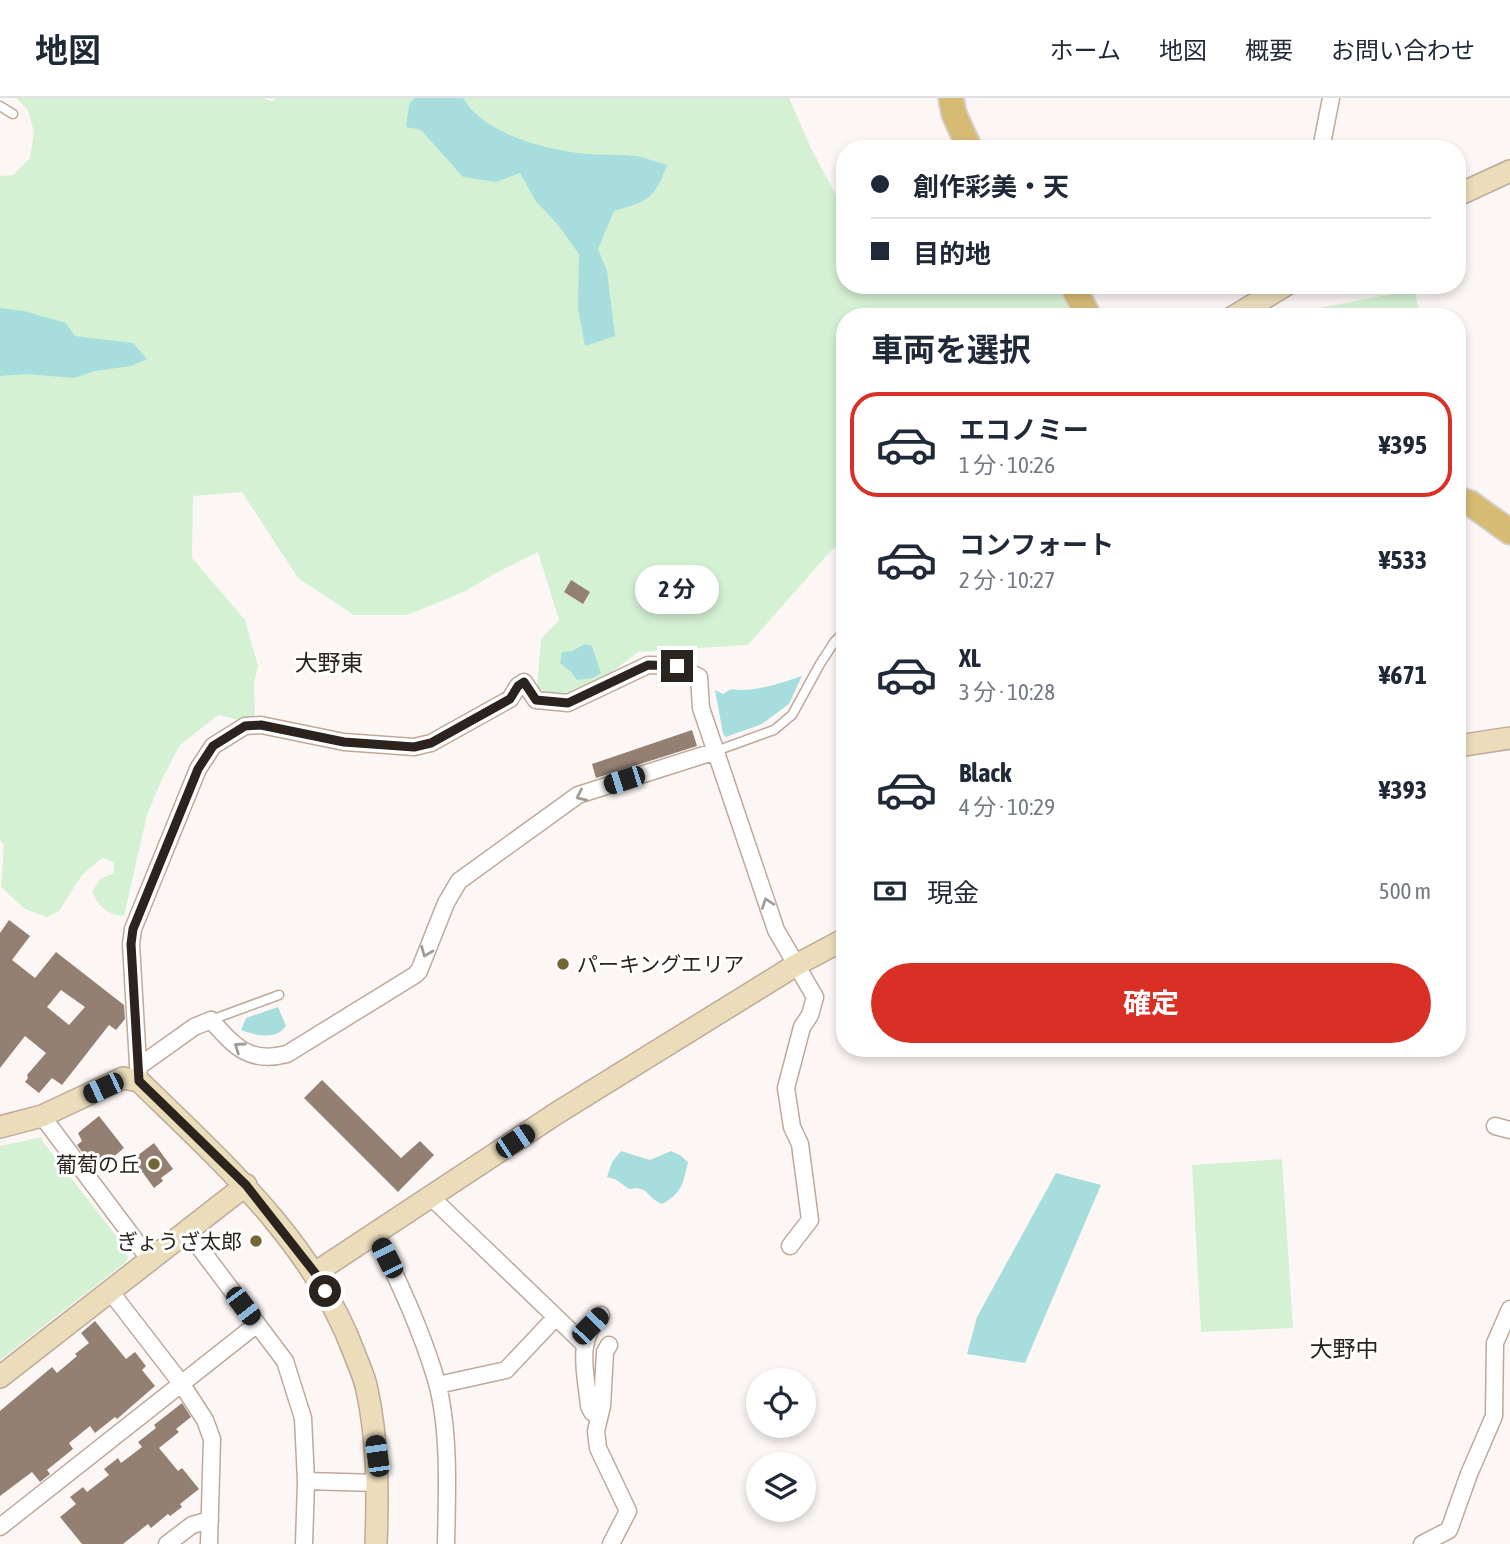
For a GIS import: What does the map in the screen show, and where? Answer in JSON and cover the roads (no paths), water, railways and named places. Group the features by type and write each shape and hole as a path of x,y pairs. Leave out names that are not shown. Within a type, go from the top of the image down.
{"main road":[{"path":"951,98 954,114 966,140"},
{"path":"1466,502 1510,532"}],"street":[{"path":"1323,140 1331,98"},
{"path":"1466,191 1510,171"},
{"path":"1248,308 1271,294"},
{"path":"376,1544 377,1456 367,1388 345,1328 315,1273 246,1185 139,1074 131,944 133,929 198,769 213,746 245,726 261,725 344,742 414,747 431,743 510,699 524,682 536,700 568,703 648,665 663,664 687,669 699,677 701,708 776,930 816,998 802,1027 786,1088 792,1126 800,1144 810,1220 790,1245"},
{"path":"1466,745 1510,738"},
{"path":"0,1127 42,1116 123,1078 139,1074 194,1027 211,1020 234,1046 252,1055 269,1057 286,1054 415,975 446,903 459,881 579,795 716,751"},
{"path":"315,1273 557,1113 796,965 836,944"},
{"path":"42,1116 150,1260"},
{"path":"0,1377 246,1185"},
{"path":"432,1198 584,1343"},
{"path":"187,1231 285,1361 303,1418 306,1481 304,1544"},
{"path":"375,1234 410,1304 438,1385 447,1482 446,1544"},
{"path":"110,1291 181,1383 205,1420 212,1440 209,1544"},
{"path":"1422,1544 1449,1530 1494,1416 1495,1343 1510,1309"},
{"path":"598,1416 589,1406 584,1343 590,1326 601,1315"},
{"path":"438,1385 506,1370 556,1317"},
{"path":"0,1527 257,1324"},
{"path":"609,1345 605,1352 598,1416 598,1448 628,1511 611,1544"},
{"path":"306,1481 378,1483"},
{"path":"167,1544 192,1525 210,1520"}],"lane":[{"path":"0,106 13,114"},
{"path":"716,751 774,730 792,715 836,639"},
{"path":"211,1020 279,995"}],"water":[{"path":"414,98 463,98 473,111 501,131 554,149 587,154 636,156 667,165 658,186 648,197 635,205 614,211 598,249 607,271 615,336 585,346 578,308 579,254 535,200 520,173 496,182 463,177 421,130 406,127 409,105"},
{"path":"0,308 24,311 66,323 75,336 133,343 147,359 131,366 95,371 74,378 25,374 0,376"},
{"path":"585,644 592,646 601,673 593,678 577,680 560,663 562,652 572,651"},
{"path":"802,676 789,704 762,724 726,737 723,734 715,690 723,694 731,689 758,688"},
{"path":"278,1007 286,1026 282,1031 265,1036 241,1030 246,1018"},
{"path":"621,1151 650,1160 671,1151 680,1155 688,1162 678,1192 662,1204 644,1190 629,1189 607,1177 612,1162"},
{"path":"1056,1173 1101,1185 1025,1363 967,1354 977,1317"}],"place":[{"name":"パーキングエリア","path":"563,964"},
{"name":"葡萄の丘","path":"154,1164"},
{"name":"ぎょうざ太郎","path":"256,1241"}],"district":[{"name":"大野東","path":"329,663"},
{"name":"大野中","path":"1344,1349"}]}
